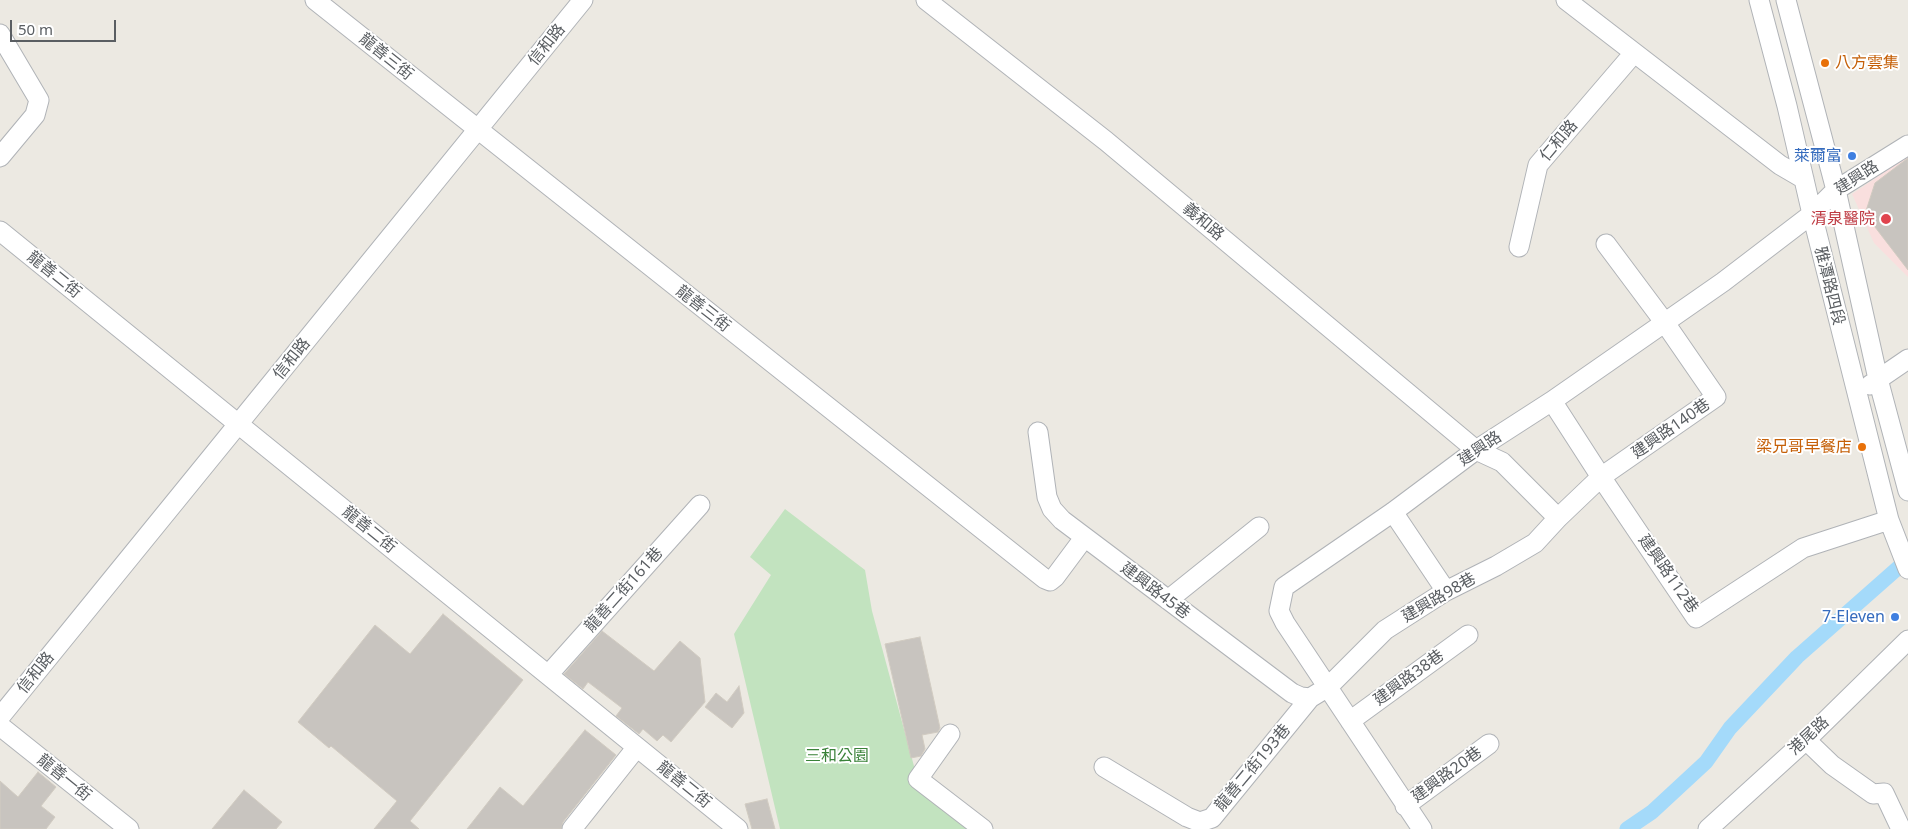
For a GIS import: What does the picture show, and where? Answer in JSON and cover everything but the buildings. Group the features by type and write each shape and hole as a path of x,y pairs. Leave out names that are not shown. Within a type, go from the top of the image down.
{"street":[{"name":"龍善三街","path":"316,0 1045,579 1050,581 1055,577 1084,538"},
{"name":"信和路","path":"0,718 583,0"},
{"name":"義和路","path":"926,0 1106,141 1476,450"},
{"path":"1566,0 1780,165 1804,179"},
{"name":"雅潭路四段","path":"1760,0 1856,394 1889,520 1908,569"},
{"name":"雅潭路四段","path":"1786,0 1836,190 1878,379 1908,492"},
{"path":"0,34 39,100 35,115 0,157"},
{"name":"仁和路","path":"1519,247 1538,165 1634,53"},
{"name":"建興路","path":"1422,829 1285,623 1279,611 1284,587 1393,512 1476,450 1552,401 1723,282 1812,214 1836,190 1908,145"},
{"name":"龍善二街","path":"0,231 738,829"},
{"path":"1606,244 1665,323"},
{"name":"建興路140巷","path":"1601,477 1716,397 1665,323"},
{"path":"1856,394 1908,358"},
{"name":"建興路112巷","path":"1552,401 1696,618 1803,548 1889,520"},
{"name":"建興路45巷","path":"1038,432 1047,497 1052,509 1084,538 1292,693 1310,698"},
{"path":"1476,450 1502,462 1558,518"},
{"name":"建興路98巷","path":"1328,687 1385,630 1446,591 1496,566 1534,543 1601,477"},
{"name":"龍善二街161巷","path":"548,675 700,506"},
{"path":"1393,512 1446,591"},
{"path":"1168,600 1259,526"},
{"name":"建興路38巷","path":"1350,721 1468,635"},
{"name":"港尾路","path":"1708,829 1806,740 1908,640"},
{"path":"1310,698 1328,687"},
{"name":"龍善二街193巷","path":"1104,766 1186,823 1200,822 1212,818 1310,698"},
{"name":"龍善一街","path":"0,726 129,829"},
{"path":"950,734 918,779 983,829"},
{"path":"1806,740 1832,765 1873,794 1884,793 1901,829"},
{"name":"建興路20巷","path":"1406,806 1489,744"},
{"path":"572,829 637,747"}],"shaded area":[{"name":"清泉醫院","path":"1908,156 1908,277 1874,243 1852,194"}],"green space":[{"name":"三和公園","path":"785,509 865,570 872,611 921,792 971,829 780,829 734,634 771,575 750,557"}],"waterway":[{"path":"1627,829 1652,812 1706,762 1730,728 1797,657 1908,559"}],"place":[{"name":"八方雲集","path":"1825,63"},
{"name":"萊爾富","path":"1852,156"},
{"name":"清泉醫院","path":"1886,219"},
{"name":"梁兄哥早餐店","path":"1862,447"},
{"name":"7-Eleven","path":"1895,617"}]}
